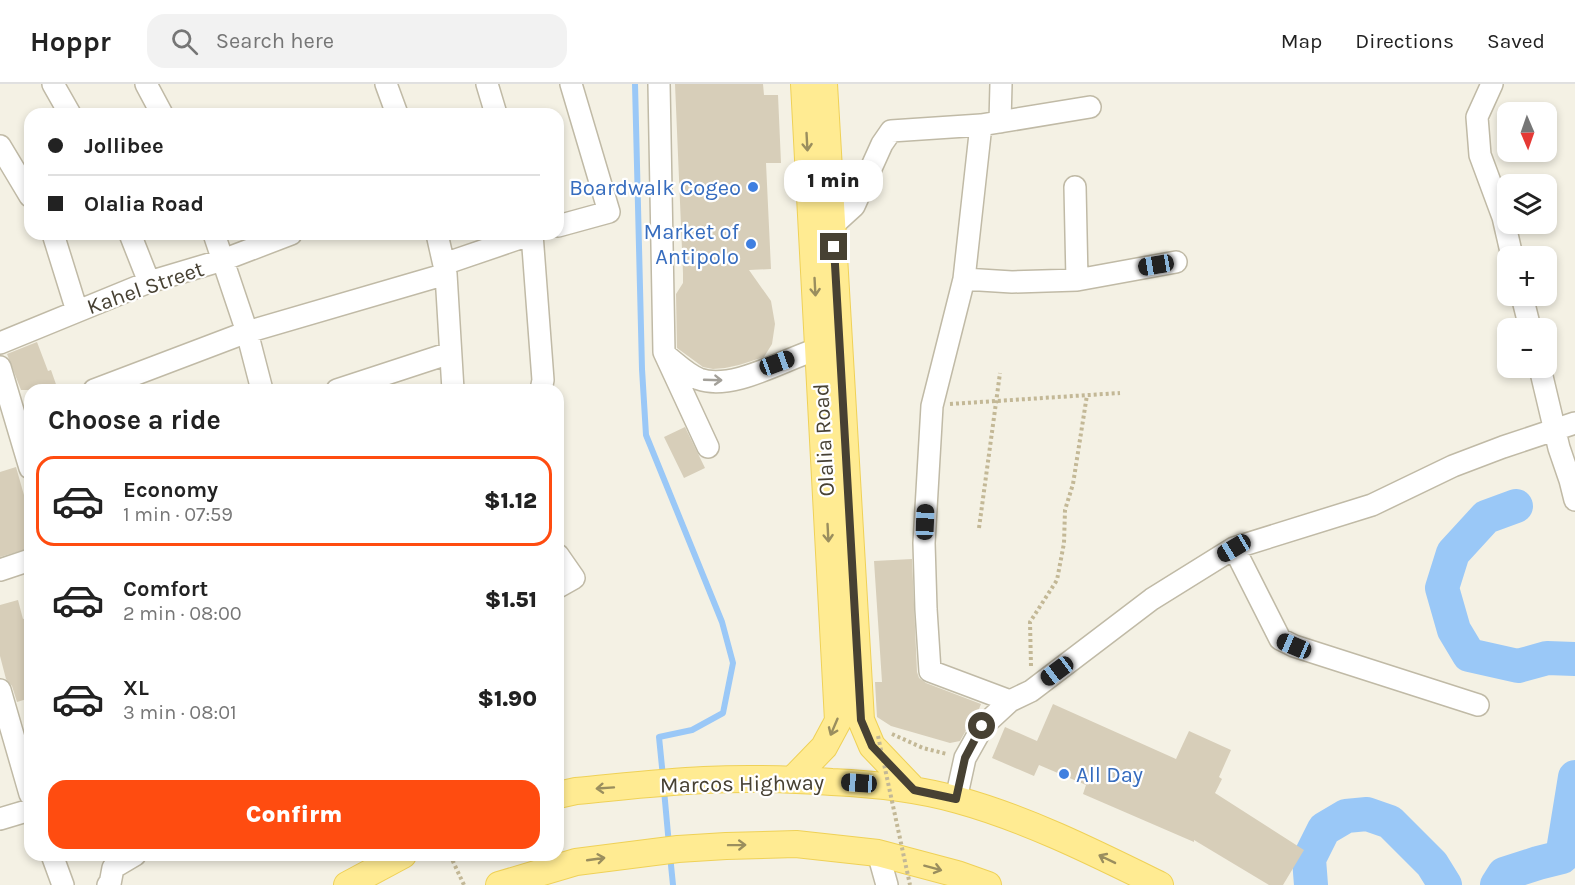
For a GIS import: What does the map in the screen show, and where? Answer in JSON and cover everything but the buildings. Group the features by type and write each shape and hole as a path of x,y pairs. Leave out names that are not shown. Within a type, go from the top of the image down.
{"main road":[{"name":"Olalia Road","path":"804,84 822,227 829,348 861,720 872,746 914,790"},
{"name":"Olalia Road","path":"822,227 824,84"},
{"name":"Olalia Road","path":"793,780 824,747 838,721 829,348"},
{"name":"Marcos Highway","path":"564,794 704,780 793,780 880,784 956,799 996,811 1160,885"},
{"path":"499,885 576,862 678,849 796,844 878,853 957,874 988,885"},
{"path":"347,885 391,861"},
{"path":"376,885 395,861"}],"street":[{"path":"53,84 67,108"},
{"path":"146,84 159,108"},
{"path":"386,84 395,108"},
{"path":"488,84 494,108"},
{"path":"564,224 609,212 571,84"},
{"path":"658,84 664,352 708,447"},
{"path":"1001,84 990,124 964,279 932,406 924,543 930,671 1010,701"},
{"path":"1492,84 1477,117 1480,155 1503,217 1510,246"},
{"path":"822,227 854,206 882,144 891,132 990,124 1090,107"},
{"path":"0,146 24,185"},
{"path":"1075,187 1077,279"},
{"path":"54,240 77,310"},
{"path":"132,240 149,282"},
{"path":"216,240 247,332 260,384"},
{"name":"Kahel Street","path":"0,343 149,282 223,260 275,240"},
{"path":"438,240 445,269 453,384"},
{"path":"110,384 247,332 445,269 517,240"},
{"path":"532,240 542,384"},
{"path":"964,279 1011,282 1077,279 1176,262"},
{"path":"664,352 688,373 700,380 717,381 755,374 777,363 829,348"},
{"path":"356,384 450,352"},
{"path":"0,367 23,417"},
{"path":"1544,378 1565,426 1559,448 1575,500"},
{"path":"956,799 965,758 982,726 1010,701 1031,691 1152,598 1234,548 1372,505 1453,466 1565,426"},
{"path":"1234,548 1280,639 1478,705"},
{"path":"0,570 24,562"},
{"path":"564,564 574,578 564,584"},
{"path":"0,690 22,738"},
{"path":"0,819 24,812"},
{"path":"878,853 887,885"},
{"path":"54,861 63,885"},
{"path":"108,885 113,868 125,861"}],"path":[{"path":"979,528 1000,373"},
{"path":"932,406 1120,393"},
{"path":"1031,691 1030,622 1057,580 1064,543 1065,510 1073,484 1087,395"},
{"path":"892,734 923,748 965,758"},
{"path":"879,736 910,885"},
{"path":"453,861 464,885"}],"waterway":[{"path":"635,84 642,369 646,435 722,622 733,663 723,713 692,730 659,737 663,777"},
{"path":"1516,506 1486,517 1453,553 1442,588 1454,630 1469,655 1518,666 1547,658 1575,659"},
{"path":"1497,885 1504,874 1562,857 1575,777"},
{"path":"664,790 669,845"},
{"path":"1311,885 1309,859 1324,829 1346,816 1367,814 1390,822 1432,864 1445,885"},
{"path":"670,855 673,885"}],"place":[{"name":"Boardwalk Cogeo","path":"753,187"},
{"name":"Market of Antipolo","path":"751,244"},
{"name":"All Day","path":"1064,774"}],"route":[{"path":"834,247 861,720 872,746 914,790 956,799 965,758 982,726"}]}
